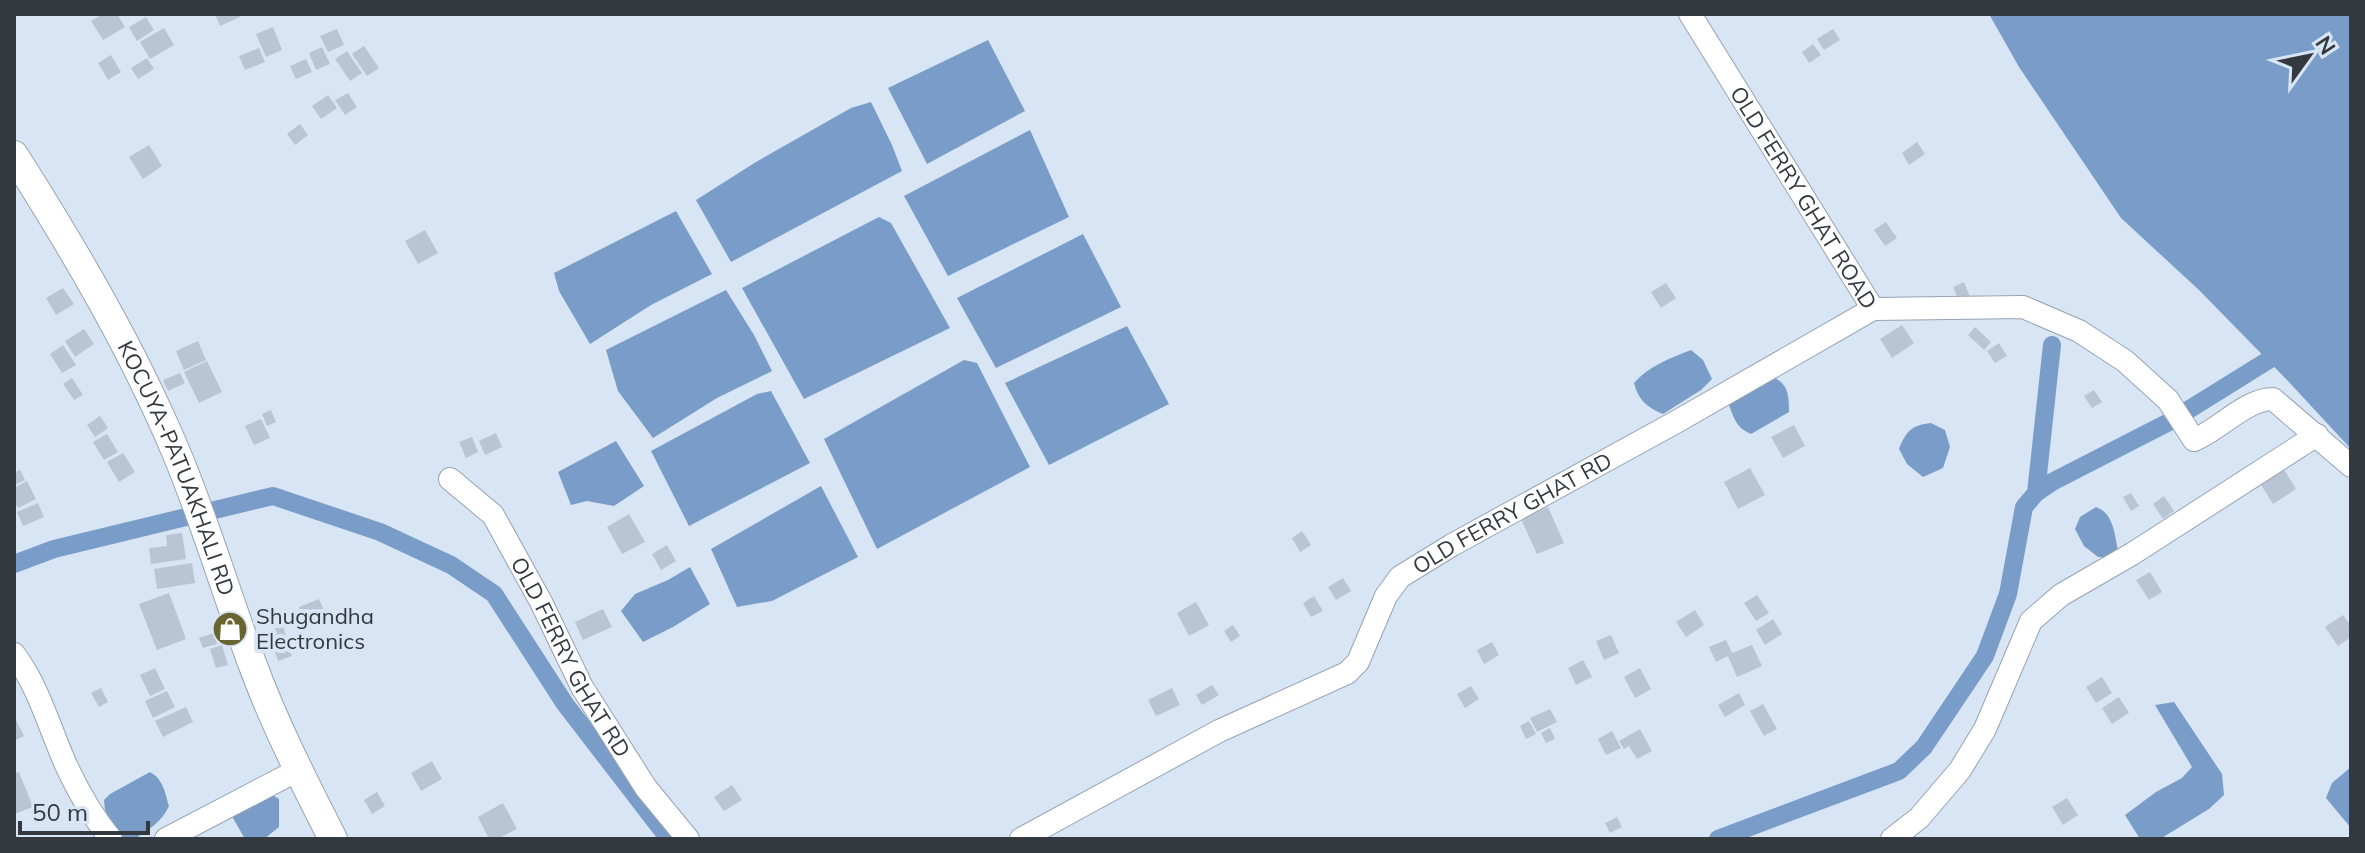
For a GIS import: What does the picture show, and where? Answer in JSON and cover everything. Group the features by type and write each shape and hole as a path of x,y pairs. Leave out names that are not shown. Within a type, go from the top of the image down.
{"main road":[{"name":"KOCUYA-PATUAKHALI RD","path":"14,155 62,231 129,350 176,453 252,665 298,770 333,839"}],"street":[{"name":"OLD FERRY GHAT ROAD","path":"1690,14 1873,309 2023,307 2037,311 2079,331 2113,354 2168,400 2194,440 2263,399 2273,399 2351,466"},
{"name":"OLD FERRY GHAT RD","path":"1021,839 1219,731 1347,673 1358,662 1386,596 1400,577 1873,309"},
{"path":"1892,839 1919,818 1960,770 1985,729 2031,621 2061,595 2143,547 2317,435"},
{"name":"OLD FERRY GHAT RD","path":"450,479 493,515 541,602 582,687 646,788 688,839"},
{"path":"14,654 42,702 67,766 97,821 111,839"},
{"path":"166,839 298,770"}],"water":[{"path":"1989,14 2351,14 2351,449 2199,290 2121,218 2019,67"},
{"path":"988,40 1025,111 927,164 888,88"},
{"path":"871,102 902,171 731,262 696,200 851,108"},
{"path":"1030,130 1069,217 948,276 904,196"},
{"path":"676,211 712,274 651,305 590,344 559,291 554,273"},
{"path":"879,217 891,223 950,328 804,399 742,288"},
{"path":"1083,234 1121,307 996,368 957,298"},
{"path":"726,290 772,371 717,398 653,438 618,391 606,350"},
{"path":"1127,326 1169,404 1049,465 1005,383"},
{"path":"1691,350 1703,360 1712,379 1701,390 1663,414 1648,406 1634,383 1653,367"},
{"path":"964,360 977,363 1030,467 877,549 824,439"},
{"path":"1769,375 1786,389 1789,412 1751,434 1742,429 1729,405"},
{"path":"771,391 810,463 689,526 651,451 757,394"},
{"path":"1931,423 1945,430 1950,447 1943,468 1923,477 1907,464 1899,449 1910,430"},
{"path":"616,441 644,486 614,506 587,501 571,505 558,472"},
{"path":"821,486 858,557 772,601 737,607 711,549"},
{"path":"2096,507 2106,514 2112,525 2118,550 2111,557 2098,557 2084,546 2075,529 2080,517"},
{"path":"690,567 710,604 643,642 621,611 635,594"},
{"path":"2174,702 2222,774 2224,795 2209,809 2160,839 2140,839 2125,815 2156,792 2182,778 2192,767 2155,705"},
{"path":"2351,767 2351,828 2326,798 2332,783"},
{"path":"150,772 161,782 169,806 159,821 135,839 120,837 105,810 104,800"},
{"path":"271,794 279,799 279,827 264,839 245,839 233,818 235,812"}],"building":[{"path":"103,14 117,14 125,27 103,40 91,21"},
{"path":"215,14 239,14 240,17 220,26"},
{"path":"146,17 154,30 137,41 129,27"},
{"path":"273,27 282,50 266,57 256,34"},
{"path":"164,28 174,45 150,59 140,42"},
{"path":"337,29 344,45 328,52 320,36"},
{"path":"1833,29 1840,40 1824,50 1817,39"},
{"path":"1813,44 1821,55 1809,63 1802,52"},
{"path":"364,46 379,68 367,76 352,54"},
{"path":"322,47 330,64 316,70 309,53"},
{"path":"259,48 265,62 245,70 239,56"},
{"path":"347,51 362,73 350,81 335,59"},
{"path":"111,55 121,72 108,80 98,63"},
{"path":"147,58 154,69 138,79 131,68"},
{"path":"306,59 312,72 296,79 290,66"},
{"path":"348,93 357,107 345,115 335,100"},
{"path":"328,95 337,108 321,119 312,106"},
{"path":"300,124 308,135 295,145 287,134"},
{"path":"1917,142 1925,154 1909,165 1902,153"},
{"path":"149,145 162,166 143,179 129,157"},
{"path":"1886,222 1897,238 1885,246 1874,230"},
{"path":"425,230 438,253 418,264 405,241"},
{"path":"1964,282 1972,302 1961,306 1953,287"},
{"path":"1666,283 1676,298 1661,308 1651,292"},
{"path":"63,288 74,304 56,315 46,298"},
{"path":"1902,325 1914,343 1892,358 1880,339"},
{"path":"1975,327 1991,342 1984,350 1968,335"},
{"path":"84,329 94,344 75,357 65,341"},
{"path":"198,341 206,360 184,370 176,351"},
{"path":"1999,343 2007,356 1995,363 1987,351"},
{"path":"63,345 76,365 62,373 50,354"},
{"path":"207,361 222,392 199,403 184,372"},
{"path":"180,373 185,383 168,391 163,380"},
{"path":"72,378 83,395 74,400 63,384"},
{"path":"2094,390 2102,402 2092,408 2084,396"},
{"path":"271,410 276,422 267,426 262,414"},
{"path":"100,416 108,428 95,437 87,425"},
{"path":"261,419 270,438 254,445 245,426"},
{"path":"1794,425 1805,446 1783,458 1771,437"},
{"path":"496,433 502,447 485,455 479,441"},
{"path":"107,434 118,452 104,460 93,442"},
{"path":"472,437 478,452 466,458 459,442"},
{"path":"123,453 135,472 119,482 107,462"},
{"path":"1750,468 1765,495 1738,509 1724,482"},
{"path":"2283,468 2296,489 2273,504 2260,483"},
{"path":"20,470 25,480 14,485 14,473"},
{"path":"27,481 36,499 18,508 14,501 14,488"},
{"path":"2131,493 2139,506 2131,511 2123,497"},
{"path":"2164,496 2174,511 2163,519 2153,504"},
{"path":"38,503 44,517 23,526 17,512"},
{"path":"1548,507 1564,543 1537,554 1521,519"},
{"path":"629,514 645,542 622,554 607,527"},
{"path":"1302,531 1311,545 1300,552 1292,538"},
{"path":"182,533 186,559 151,564 149,548 167,546 166,535"},
{"path":"667,545 676,561 661,570 652,554"},
{"path":"192,563 195,583 157,589 154,569"},
{"path":"2150,572 2162,592 2149,600 2136,580"},
{"path":"1343,578 1351,591 1336,600 1328,587"},
{"path":"169,593 186,639 157,650 139,604"},
{"path":"1757,595 1769,613 1756,621 1744,603"},
{"path":"1314,596 1323,611 1311,617 1303,603"},
{"path":"319,599 326,615 305,623 299,607"},
{"path":"1196,602 1209,625 1189,636 1177,613"},
{"path":"603,609 612,627 583,640 575,622"},
{"path":"1695,610 1704,625 1686,637 1676,622"},
{"path":"2343,615 2351,626 2351,637 2338,646 2325,627"},
{"path":"1773,619 1782,634 1765,645 1756,630"},
{"path":"1233,625 1240,636 1231,642 1224,631"},
{"path":"283,626 292,656 278,661 268,631"},
{"path":"214,633 217,644 203,648 199,638"},
{"path":"1611,635 1619,653 1604,660 1596,641"},
{"path":"1726,640 1732,653 1752,645 1762,666 1737,677 1728,656 1716,662 1709,647"},
{"path":"1492,642 1499,655 1484,664 1477,650"},
{"path":"222,645 228,665 216,668 210,649"},
{"path":"1583,660 1592,677 1576,685 1568,668"},
{"path":"155,668 165,689 150,696 140,675"},
{"path":"1640,668 1651,689 1635,698 1624,677"},
{"path":"2102,677 2112,693 2096,703 2086,687"},
{"path":"1212,685 1219,695 1202,705 1196,695"},
{"path":"1471,686 1479,699 1465,708 1457,694"},
{"path":"101,688 108,702 99,707 91,693"},
{"path":"1172,688 1180,705 1156,716 1148,700"},
{"path":"167,691 175,707 153,718 145,701"},
{"path":"1739,693 1745,705 1725,717 1718,705"},
{"path":"2119,697 2129,713 2112,724 2102,708"},
{"path":"1763,704 1777,729 1764,736 1750,711"},
{"path":"186,707 193,722 163,737 155,721"},
{"path":"1550,709 1557,722 1537,732 1530,718"},
{"path":"14,716 24,736 14,741"},
{"path":"1529,721 1536,734 1526,739 1520,726"},
{"path":"1550,728 1555,739 1546,743 1541,733"},
{"path":"1640,729 1652,751 1637,759 1629,746 1624,749 1619,741"},
{"path":"1612,731 1621,748 1606,755 1598,739"},
{"path":"432,761 442,779 421,791 411,773"},
{"path":"19,772 33,807 14,814 14,773"},
{"path":"732,785 742,800 724,811 714,797"},
{"path":"377,792 385,806 372,814 364,800"},
{"path":"2067,798 2078,815 2063,825 2052,807"},
{"path":"503,803 517,829 497,839 489,839 478,817"},
{"path":"1617,817 1622,827 1610,833 1605,823"}],"waterway":[{"path":"2036,493 2052,345"},
{"path":"1718,839 1899,771 1924,747 1985,656 2008,594 2024,507 2036,493 2169,422 2288,348"},
{"path":"14,564 54,549 273,496 380,532 451,565 494,594 565,704 669,839"}],"place":[{"name":"Shugandha Electronics","path":"230,629"}]}
